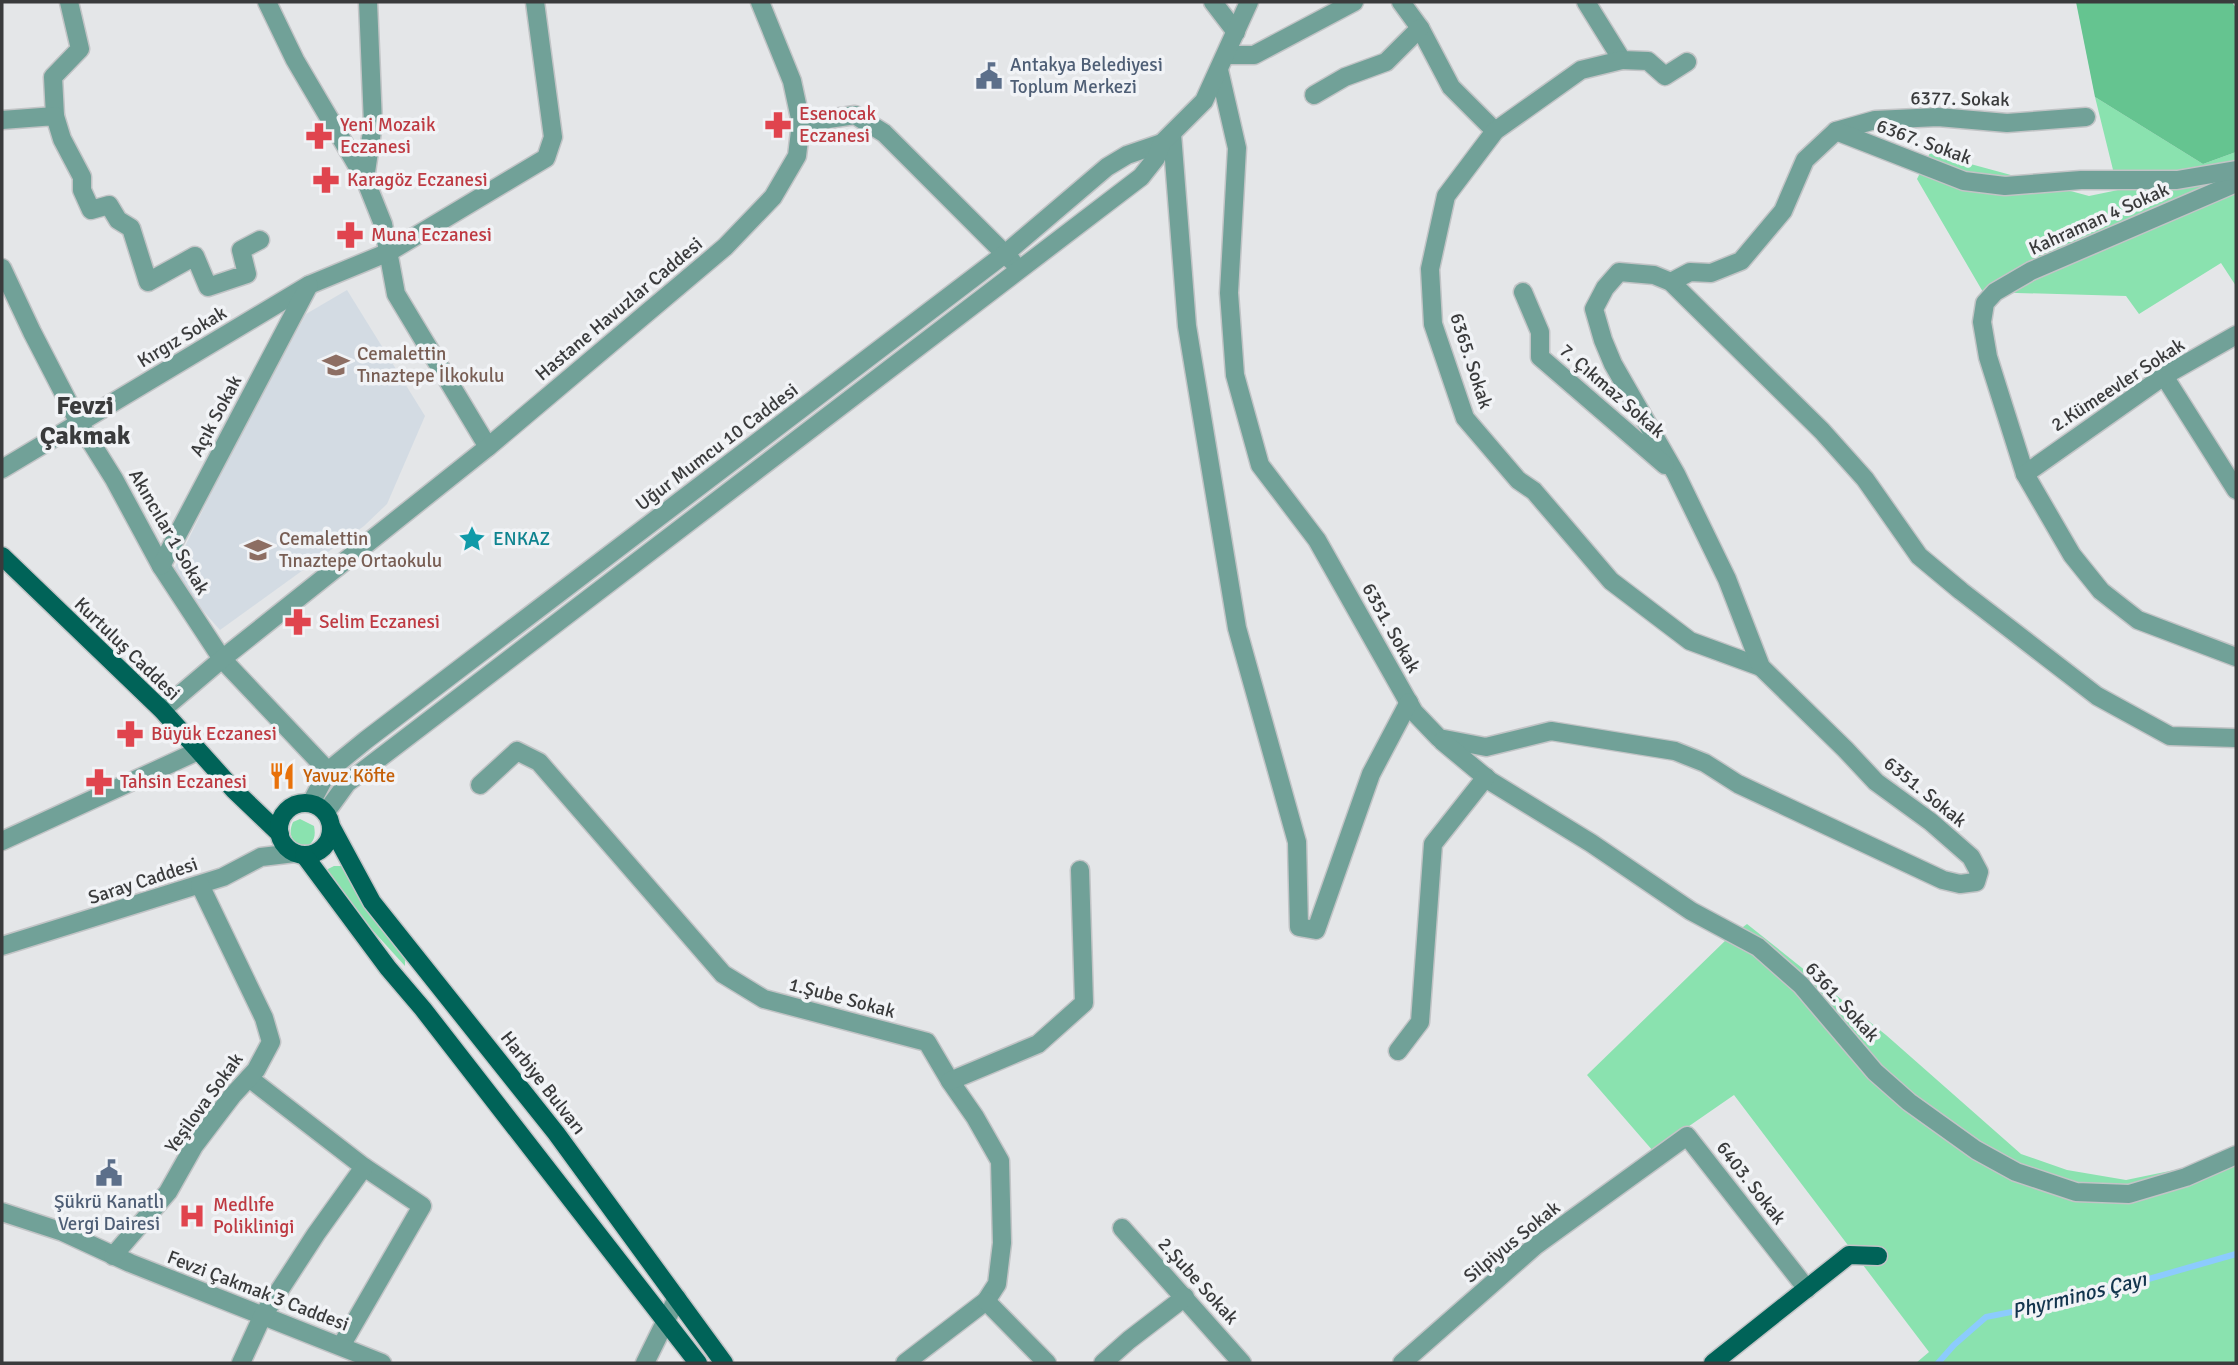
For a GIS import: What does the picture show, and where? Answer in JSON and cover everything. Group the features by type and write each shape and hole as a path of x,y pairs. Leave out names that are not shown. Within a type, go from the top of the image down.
{"main road":[{"name":"Kurtuluş Caddesi","path":"2,556 162,710 234,790 280,834"},
{"name":"Uğur Mumcu 10 Caddesi","path":"280,834 279,825 287,810 303,802 323,814 331,837 327,845 320,851 300,854"},
{"name":"Harbiye Bulvarı","path":"323,814 372,902 556,1133 724,1363"},
{"path":"280,834 282,842 300,854 423,1009 698,1363"},
{"path":"1713,1363 1850,1255 1878,1256"}],"street":[{"path":"69,2 80,49 53,76 55,116 62,139 82,177 82,190 92,210 109,205 118,220 131,228 148,282 195,256 208,287 247,275 241,250 260,240"},
{"path":"267,2 295,60 365,179 383,223 396,294 488,447"},
{"path":"365,179 373,124 368,2"},
{"name":"Hastane Havuzlar Caddesi","path":"162,710 488,447 725,247 773,197 797,156 802,123 792,81 760,2"},
{"path":"1213,2 1236,32"},
{"name":"Uğur Mumcu 10 Caddesi","path":"323,814 347,783 1141,177 1167,139 1204,101 1249,2"},
{"path":"1222,63 1254,55 1354,2"},
{"path":"1401,2 1420,28 1451,87 1495,131"},
{"path":"1586,2 1622,60 1648,61 1665,76 1686,62"},
{"name":"Kırgız Sokak","path":"2,469 309,285 389,252 546,158 553,137 539,3"},
{"path":"1314,95 1345,77 1386,62 1420,28"},
{"name":"6365. Sokak","path":"1622,60 1581,70 1495,131 1446,197 1430,269 1433,324 1465,418 1518,480 1534,491 1611,581 1690,641 1761,667"},
{"name":"6351. Sokak","path":"1222,63 1237,148 1229,293 1235,375 1260,465 1317,540 1414,712 1439,738 1486,747 1551,731 1675,751 1705,763 1738,784 1943,880 1961,884 1976,882 1979,872 1971,857 1931,822 1876,782 1761,667 1727,579 1676,474 1613,364 1594,309 1605,288 1619,272 1654,275 1671,282"},
{"path":"802,123 855,115 884,133 1006,253 1018,270"},
{"path":"2,120 55,116"},
{"name":"6377. Sokak","path":"1836,131 1875,120 1938,117 2007,123 2086,117"},
{"path":"1836,131 1805,160 1783,211 1741,261 1711,272 1689,272 1671,282 1822,431 1865,479 1919,556 1961,591 2097,696 2170,736 2236,738"},
{"name":"6367. Sokak","path":"1836,131 1964,181 2005,186 2081,180 2177,180 2236,170"},
{"path":"1167,139 1186,326 1237,628 1297,842 1299,927 1315,930 1371,774 1409,702"},
{"name":"Uğur Mumcu 10 Caddesi","path":"323,814 328,772 366,740 1006,253 1107,167 1127,155 1167,139"},
{"name":"Kahraman 4 Sokak","path":"2025,474 1988,357 1982,322 1985,303 1995,292 2031,271 2236,183"},
{"name":"Akıncılar 1 Sokak","path":"2,268 79,423 114,479 161,566 222,659 328,772 347,783"},
{"name":"Açık Sokak","path":"161,566 309,285"},
{"name":"7. Çıkmaz Sokak","path":"1523,292 1540,332 1540,357 1676,474"},
{"name":"2.Kümeevler Sokak","path":"2025,474 2164,376 2236,335"},
{"path":"2164,376 2236,490"},
{"path":"2025,474 2072,555 2101,591 2138,620 2236,657"},
{"name":"6361. Sokak","path":"1439,738 1486,777 1591,843 1691,911 1758,947 1801,985 1875,1072 1909,1102 1976,1150 2016,1172 2076,1192 2129,1195 2186,1177 2236,1155"},
{"path":"2,841 198,751"},
{"name":"1.Şube Sokak","path":"480,785 517,751 539,762 723,974 764,999 928,1042 1000,1161 1002,1243 997,1284 986,1301"},
{"path":"1398,1051 1420,1023 1433,844 1486,777"},
{"name":"Saray Caddesi","path":"2,947 200,885 223,877 261,857 300,854"},
{"path":"950,1081 1038,1044 1084,1003 1080,870"},
{"name":"Yeşilova Sokak","path":"113,1256 168,1192 194,1146 232,1096 256,1070 271,1042 264,1018 200,885"},
{"path":"249,1078 364,1167 422,1206 341,1346"},
{"name":"6403. Sokak","path":"1654,1161 1687,1136 1807,1289"},
{"name":"Silpiyus Sokak","path":"1402,1363 1535,1246 1654,1161"},
{"path":"242,1363 262,1317 364,1167"},
{"name":"Fevzi Çakmak 3 Caddesi","path":"2,1212 63,1232 113,1256 382,1363"},
{"name":"2.Şube Sokak","path":"1122,1228 1242,1363"},
{"path":"1103,1363 1185,1297"},
{"path":"645,1363 677,1298"},
{"path":"905,1363 986,1301 1047,1363"}],"shaded area":[{"path":"347,290 425,416 387,504 364,526 220,630 172,573 238,438 306,314"}],"green space":[{"path":"2076,2 2232,2 2236,8 2236,152 2203,164 2095,97"},
{"path":"2095,97 2203,164 2236,152 2236,286 2221,263 2139,314 2126,296 1983,292 1917,179 1930,153 2089,196 2118,190"},
{"path":"300,819 314,826 314,838 307,848 298,844 291,835 293,822"},
{"path":"341,866 348,871 405,953 405,966 327,880 325,875 328,869"},
{"path":"1747,924 1886,1035 2021,1154 2067,1170 2126,1180 2189,1167 2236,1147 2236,1363 1916,1363 1929,1352 1734,1095 1653,1151 1587,1075 1727,939"}],"waterway":[{"name":"Phyrminos Çayı","path":"1938,1363 1986,1317 2082,1298 2236,1254"}],"place":[{"name":"Antakya Belediyesi Toplum Merkezi","path":"989,76"},
{"name":"Esenocak Eczanesi","path":"778,125"},
{"name":"Yeni Mozaik Eczanesi","path":"319,136"},
{"name":"Karagöz Eczanesi","path":"326,180"},
{"name":"Muna Eczanesi","path":"350,235"},
{"name":"Cemalettin Tınaztepe İlkokulu","path":"336,365"},
{"name":"ENKAZ","path":"472,539"},
{"name":"Cemalettin Tınaztepe Ortaokulu","path":"258,550"},
{"name":"Selim Eczanesi","path":"298,622"},
{"name":"Büyük Eczanesi","path":"130,734"},
{"name":"Yavuz Köfte","path":"282,776"},
{"name":"Tahsin Eczanesi","path":"99,782"},
{"name":"Şükrü Kanatlı Vergi Dairesi","path":"109,1173"},
{"name":"Medlıfe Poliklinigi","path":"192,1216"}],"district":[{"name":"Fevzi Çakmak","path":"85,421"}]}
